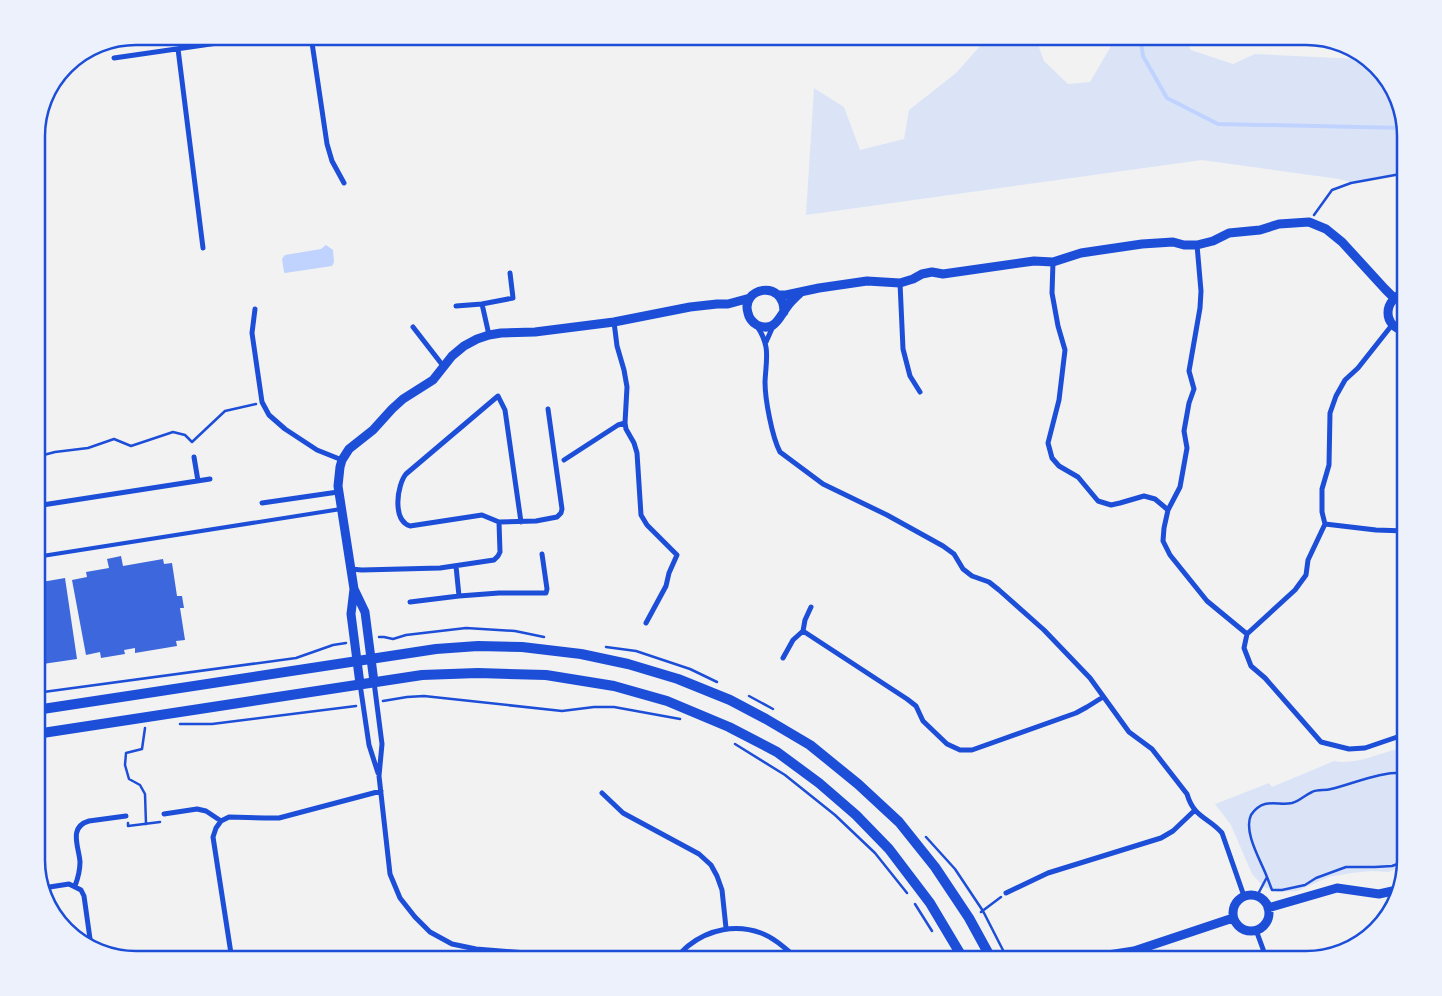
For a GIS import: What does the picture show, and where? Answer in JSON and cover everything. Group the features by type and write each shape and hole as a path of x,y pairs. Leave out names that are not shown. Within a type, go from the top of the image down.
{"main road":[{"path":"45,709 436,648 478,646 532,648 581,654 628,664 678,679 730,700 810,746 858,784 899,822 935,867 969,918 987,951"},
{"path":"45,733 422,675 478,673 546,675 614,686 667,701 729,727 777,752 820,782 889,849 930,903 959,951"}],"street":[{"path":"114,58 206,45"},
{"path":"312,45 327,144 332,161 344,183"},
{"path":"178,49 203,248"},
{"path":"779,295 867,281 900,283 932,272 943,274 1025,262 1054,262 1081,254 1142,244 1173,242 1197,246 1229,233 1260,230 1279,224 1309,222 1326,229 1342,242 1394,298"},
{"path":"1197,246 1201,291 1200,308 1189,371 1194,389 1189,403 1184,431 1187,448 1180,487 1168,510 1163,541 1170,555 1207,601 1247,634"},
{"path":"1054,262 1052,293 1065,350 1059,400 1048,442 1052,458 1059,466 1078,477 1098,501 1111,505 1144,496 1154,499 1168,510"},
{"path":"456,306 482,304 513,298 510,273"},
{"path":"900,283 903,349 910,376 920,392"},
{"path":"379,776 382,744 365,612 354,589 338,492 338,477 342,460 349,449 373,430 403,398 433,380 452,356 464,346 489,335 535,332 614,322 690,307 728,304 750,298 759,290 771,290 779,295 783,303 784,312"},
{"path":"756,324 768,326 774,324 779,320 787,306 800,293"},
{"path":"1397,296 1390,302 1388,308 1389,320 1397,329"},
{"path":"748,315 747,309 750,298"},
{"path":"482,304 489,335"},
{"path":"728,304 748,315 756,324 766,342 766,390 773,433 780,452 823,484 887,515 943,546 954,554 963,569 972,576 989,582 1044,630 1090,678 1129,732 1152,749 1187,794 1195,810 1203,819 1215,825 1222,833 1244,896"},
{"path":"255,310 252,333 262,402 269,414 285,429 317,450 342,460"},
{"path":"614,322 617,346 623,364 627,387 626,429 637,452 641,515 647,525 677,555 669,573 666,586 646,623"},
{"path":"766,342 774,324"},
{"path":"1392,325 1358,368 1345,380 1330,412 1329,465 1322,490 1322,512 1325,524 1308,560 1306,576 1295,590 1247,634 1244,648 1251,666 1265,678 1321,742 1349,750 1365,748 1397,737"},
{"path":"413,327 444,367"},
{"path":"521,522 505,410 498,396 406,474 398,490 400,518 410,526 482,515 498,522 521,522 557,518 561,513 548,409"},
{"path":"564,460 618,425 625,423"},
{"path":"194,457 198,481"},
{"path":"45,505 210,479"},
{"path":"262,503 338,492"},
{"path":"350,569 456,566 489,561 497,558 500,552 498,522"},
{"path":"1325,524 1397,531"},
{"path":"410,602 499,593 546,593 542,554"},
{"path":"456,566 459,596"},
{"path":"354,589 351,614 354,642 369,745 379,776 390,874 400,898 430,932 452,944 476,949 501,951"},
{"path":"783,658 793,640 803,631 805,620 812,607"},
{"path":"803,631 907,699 916,706 923,721 947,744 960,750 972,750 1076,713 1087,708 1102,696"},
{"path":"231,951 214,837 216,828 221,821 229,816 279,818 381,791"},
{"path":"602,794 623,813 699,854 711,866 722,890 726,928"},
{"path":"164,814 197,809 206,811 221,821"},
{"path":"1006,893 1048,873 1162,838 1173,832 1195,810"},
{"path":"75,886 80,869 76,834 78,827 89,821 126,816"},
{"path":"49,887 69,884 81,890 84,896 91,939"},
{"path":"1268,908 1337,888 1379,894 1391,891"},
{"path":"1244,896 1256,896 1266,903 1268,919 1262,928 1250,932 1239,928 1235,923 1232,912 1236,902 1244,896"},
{"path":"1134,951 1233,918"},
{"path":"683,951 706,935 726,928 746,929 762,933 788,951"},
{"path":"1256,930 1264,951"}],"lane":[{"path":"45,556 341,509"}],"path":[{"path":"1309,222 1332,190 1351,183 1397,175"},
{"path":"45,455 88,448 114,439 131,446 173,432 185,435 192,442 225,410 262,402"},
{"path":"368,639 384,637 393,639 406,635 466,628 516,631 550,638"},
{"path":"45,692 296,658 333,645 354,642"},
{"path":"598,646 636,652 690,669 723,684"},
{"path":"747,695 764,703 780,714"},
{"path":"376,702 424,696 562,711 594,707 614,707 683,720"},
{"path":"175,724 212,724 363,705"},
{"path":"146,824 146,794 140,785 129,778 125,765 126,753 142,749 145,728 153,727"},
{"path":"731,741 785,774 835,815 875,853 908,895"},
{"path":"1397,772 1377,775 1330,790 1313,791 1299,801 1289,804 1264,804 1255,809 1250,817 1249,827 1255,851 1272,890 1305,885 1316,878 1346,867 1375,867 1397,864"},
{"path":"126,816 128,826 163,822 164,814"},
{"path":"923,833 955,869 983,911 1003,951"},
{"path":"1256,896 1267,877"},
{"path":"969,918 983,911 1006,893"},
{"path":"914,902 934,934"}],"shaded area":[{"path":"981,45 1038,45 1044,61 1068,84 1090,82 1110,48 1110,45 1188,45 1191,50 1233,64 1255,54 1355,59 1375,76 1382,85 1392,106 1397,136 1397,174 1350,182 1202,160 806,215 814,88 844,107 860,150 904,139 909,110 956,73"},
{"path":"1397,749 1396,869 1388,872 1371,871 1329,877 1297,891 1278,892 1264,887 1252,874 1231,825 1215,804 1269,783 1272,787 1334,761 1360,760"}],"water":[{"path":"326,245 333,250 334,262 332,266 284,272 282,259 285,255 321,249"}],"building":[{"path":"121,556 123,566 163,559 164,564 172,563 177,596 182,596 184,608 180,608 185,640 176,641 177,646 135,653 135,648 124,650 125,654 101,658 100,652 86,655 72,580 87,577 86,572 109,568 107,559"},
{"path":"65,578 77,659 45,664 45,581"}],"waterway":[{"path":"1141,45 1143,56 1167,98 1218,124 1396,128"}]}
